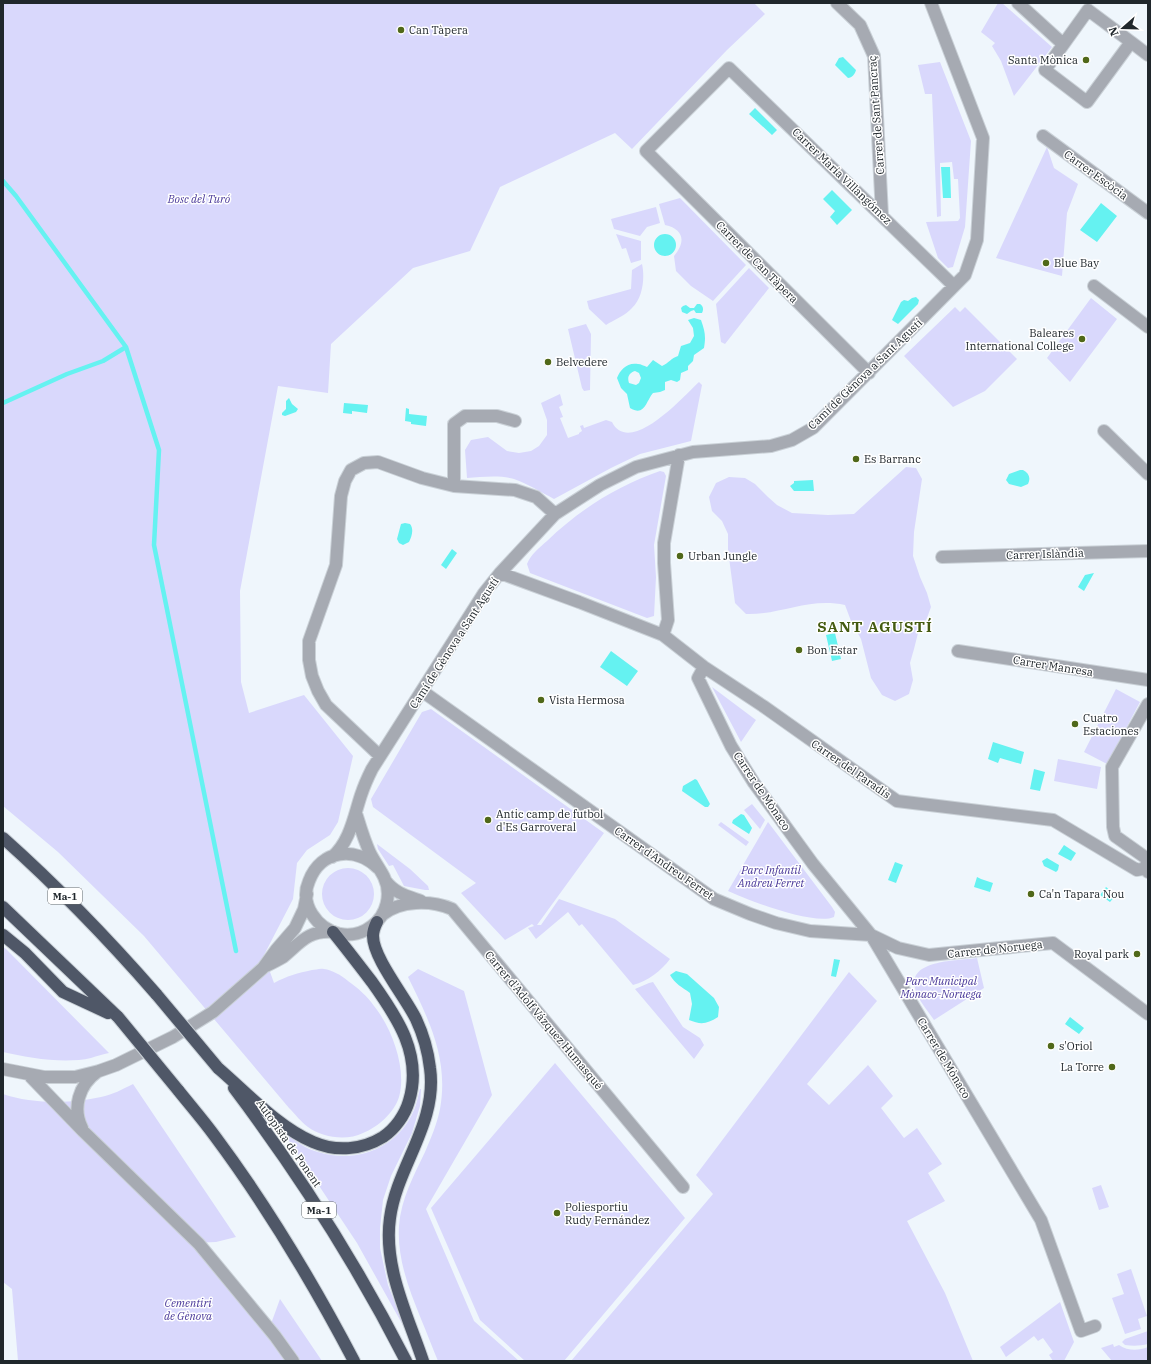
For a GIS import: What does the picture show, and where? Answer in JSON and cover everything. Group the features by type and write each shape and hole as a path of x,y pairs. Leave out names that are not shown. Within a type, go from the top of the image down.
{"highway":[{"name":"Ma-1","path":"3,838 70,901 124,956 218,1068"},
{"path":"3,907 118,1017 214,1135 254,1191 289,1247 354,1361"},
{"path":"380,919 373,936 376,949 415,1017 423,1038 430,1070 430,1090 425,1121 397,1189 390,1219 388,1244 396,1283 423,1361"},
{"path":"218,1068 287,1126 313,1142 322,1145 346,1149 363,1146 386,1135 397,1124 408,1104 412,1087 412,1066 407,1042 401,1026 392,1010 350,952 333,932"},
{"path":"3,935 25,953 63,992 118,1017"},
{"name":"Autopista de Ponent","path":"218,1068 259,1121 299,1180 368,1290 406,1361"}],"street":[{"name":"Carrer de Sant Pancraç","path":"837,3 860,25 874,56 882,215"},
{"name":"Camí de Gènova a Sant Agustí","path":"332,857 343,845 372,768 484,593 500,573 555,514 600,485 636,467 693,452 771,446 792,440 813,428 965,275 977,240 983,138 931,3"},
{"path":"1018,3 1063,44"},
{"path":"1131,42 1087,102 1045,70 1088,10 1131,42 1148,55"},
{"name":"Carrer María Villangómez","path":"646,151 729,68 954,286"},
{"name":"Carrer Escòcia","path":"1043,136 1148,213"},
{"name":"Carrer de Can Tàpera","path":"646,151 869,373"},
{"path":"1094,286 1148,327"},
{"path":"454,486 454,424 465,416 496,416 515,421"},
{"path":"1104,431 1148,474"},
{"path":"500,573 580,602 663,635 668,620 664,543 678,455"},
{"path":"380,756 326,705 312,676 309,660 309,641 336,565 341,496 343,487 351,470 357,466 371,462 378,462 422,478 454,486 515,490 536,497 555,514"},
{"name":"Carrer Islàndia","path":"942,557 1148,551"},
{"name":"Carrer del Paradís","path":"663,635 704,667 897,801 1053,820 1137,870 1148,870 1146,858 1116,836 1113,827 1112,767 1148,704"},
{"name":"Carrer Manresa","path":"958,651 1148,680"},
{"name":"Carrer de Mònaco","path":"704,667 698,678 731,746 754,783 813,864 871,935 1041,1220 1080,1331 1095,1326"},
{"name":"Carrer d'Andreu Ferret","path":"422,692 714,899 776,923 810,931 871,935"},
{"path":"3,1069 44,1077 66,1078 99,1071 134,1057 193,1025 213,1012 264,968 282,957 303,938 320,932 353,934 364,931 380,919 387,899 388,891 366,843 356,813"},
{"path":"264,968 276,950 295,928 304,909 308,881 315,869 332,857 340,854 352,854 368,859 390,886 399,893 426,903"},
{"path":"307,894 309,907 314,918 322,926 333,932"},
{"name":"Carrer d'Adolf Vázquez Humasqué","path":"380,919 389,910 402,905 426,903 436,904 452,909 683,1187"},
{"name":"Carrer de Noruega","path":"871,935 898,948 929,955 1053,943 1148,1014"},
{"path":"83,1131 79,1123 78,1103 80,1093 87,1080 99,1071"},
{"path":"28,1074 83,1131 199,1244 275,1336 293,1361"}],"green space":[{"name":"Bosc del Turó","path":"3,3 754,3 765,14 727,50 632,149 615,133 500,187 470,251 413,268 331,344 328,393 278,386 240,591 241,682 249,713 304,695 353,756 338,822 330,835 307,850 297,863 293,899 264,955 274,983 283,978 319,969 330,970 339,975 355,986 371,1002 387,1026 396,1049 399,1062 401,1086 399,1097 397,1103 385,1119 369,1130 357,1135 343,1138 328,1136 314,1131 303,1123 144,936 58,852 3,806"},
{"path":"998,3 1002,3 1052,47 1014,96 1001,61 992,46 995,43 981,32"},
{"path":"940,62 971,141 965,227 953,267 948,268 938,258 926,222 958,221 960,218 958,179 954,179 952,162 940,163 941,216 937,217 932,94 925,94 918,65"},
{"path":"1047,147 1054,168 1078,184 1067,213 1062,276 996,258"},
{"path":"680,198 746,265 713,301 691,286 676,271 674,256 680,246 681,237 676,230 665,225 659,204"},
{"path":"656,207 660,223 647,227 640,236 614,229 611,219"},
{"path":"616,234 641,241 641,260 631,263 626,248 622,249"},
{"path":"642,264 643,281 639,299 627,313 606,325 589,309 587,301 631,289 632,270"},
{"path":"749,268 769,288 725,344 721,342 716,304"},
{"name":"Baleares International College","path":"1091,298 1117,319 1070,382 1047,358"},
{"path":"955,307 960,312 965,307 1017,359 985,391 953,407 904,356"},
{"path":"586,324 591,334 590,390 584,391 568,329"},
{"path":"699,382 702,385 691,441 640,454 554,499 514,479 497,477 467,478 465,450 471,440 488,437 507,451 519,453 531,451 539,446 547,435 547,420 541,403 560,394 563,405 559,407 563,417 560,418 568,438 579,434 582,431 580,426 583,425 584,428 606,420 612,422 620,431 631,432 643,428 670,410"},
{"path":"906,467 916,468 922,479 914,532 913,556 931,607 927,618 918,633 910,663 913,680 909,694 895,701 882,695 871,678 861,639 851,621 845,605 819,603 759,614 746,614 735,603 728,550 728,534 722,521 712,511 709,497 716,483 729,477 745,478 755,484 777,505 792,513 828,515 854,514"},
{"path":"660,471 664,472 666,476 654,545 656,577 654,616 647,618 530,573 527,564 533,554 572,519 599,500 629,484"},
{"path":"712,687 756,720 741,742"},
{"path":"1116,689 1140,702 1107,764 1084,752"},
{"name":"Antic camp de futbol d'Es Garroveral","path":"431,709 604,833 537,925 541,925 559,899 615,919 670,959 663,968 644,981 633,985 582,924 579,926 568,912 536,939 528,928 534,926 532,924 505,940 461,893 476,883 373,807 371,799 422,712"},
{"path":"1058,759 1101,767 1097,789 1054,781"},
{"path":"752,804 765,820 760,829 744,810"},
{"path":"721,822 749,842 746,846 718,825"},
{"name":"Parc Infantil Andreu Ferret","path":"768,822 832,907 835,912 834,917 825,919 797,915 765,906 728,891"},
{"path":"377,844 410,869 428,886 429,890 404,886 393,865 389,866 378,849"},
{"path":"348,868 358,870 366,876 372,884 374,894 372,904 366,912 358,918 348,920 338,918 330,912 324,904 322,894 324,884 330,876 338,870"},
{"path":"3,947 109,1053 81,1060 58,1060 35,1058 3,1052"},
{"name":"Parc Municipal Mònaco-Noruega","path":"977,958 984,988 934,1020 917,995 914,981 918,973 925,967 935,964 947,961"},
{"path":"418,969 464,991 492,1095 426,1209 474,1321 519,1361 438,1361 412,1296 405,1274 399,1238 402,1206 436,1126 442,1091 442,1073 435,1040 430,1024 408,977"},
{"path":"849,972 877,1001 807,1084 829,1105 868,1065 893,1096 881,1108 904,1138 917,1128 942,1164 928,1173 945,1201 907,1221 945,1293 973,1361 571,1361 713,1194 696,1175"},
{"path":"653,982 683,1027 700,1038 704,1045 694,1059 635,989"},
{"name":"Poliesportiu Rudy Fernández","path":"555,1063 685,1218 564,1361 525,1361 480,1320 431,1208"},
{"name":"Cementiri de Gènova","path":"133,1084 236,1237 216,1242 192,1243 261,1324 272,1321 280,1299 322,1361 18,1361 12,1289 3,1282 3,1094 26,1100 52,1102 77,1101 105,1096"},
{"path":"420,1089 420,1106 412,1133 391,1176 383,1200 380,1228 380,1248 388,1285 405,1329 357,1243 284,1132 313,1151 333,1155 347,1156 375,1150 398,1134 407,1123 414,1110"},
{"path":"1101,1185 1109,1207 1099,1210 1092,1188"},
{"path":"1131,1269 1147,1316 1138,1319 1141,1329 1125,1334 1112,1298 1124,1294 1117,1274"},
{"path":"1060,1302 1074,1342 1064,1361 1053,1361 1049,1355 1053,1352 1043,1338 1038,1341 1034,1336 1006,1357 1000,1347"},
{"path":"1148,1331 1148,1344 1125,1345 1122,1342 1125,1339"},
{"path":"1113,1344 1114,1347 1119,1345 1133,1350 1148,1347 1148,1361 1112,1361 1101,1348"}],"water":[{"path":"843,57 856,70 853,76 849,78 835,65 839,58"},
{"path":"755,108 777,130 772,135 749,114"},
{"path":"941,167 950,167 951,198 943,198"},
{"path":"832,190 852,210 837,225 830,217 835,211 823,199"},
{"path":"1101,203 1117,216 1097,242 1080,230"},
{"path":"665,234 673,237 676,245 673,253 665,256 657,253 654,245 657,237"},
{"path":"916,297 919,300 918,304 898,324 892,320 901,302 904,300 908,301"},
{"path":"697,304 700,304 702,307 702,313 696,313 694,310 687,314 682,312 681,308 683,306 686,305 690,308 694,308"},
{"path":"694,318 701,320 705,334 704,348 694,355 693,361 688,366 688,370 681,373 680,380 677,382 671,380 665,382 665,390 653,393 644,407 639,411 630,408 627,394 621,388 617,378 620,372 624,367 630,364 639,364 647,367 653,360 662,366 678,356 681,346 690,343 694,336 693,328 688,320","holes":["635,371 639,373 641,378 639,383 636,385 629,383 628,377 630,374"]},
{"path":"289,398 292,404 298,409 296,412 285,416 282,415 282,413 286,409 286,401"},
{"path":"344,403 368,405 367,413 352,411 352,414 343,413"},
{"path":"406,408 409,409 409,414 427,416 426,426 411,424 411,422 405,421"},
{"path":"1020,470 1025,471 1028,474 1028,484 1021,487 1009,484 1006,480 1009,474"},
{"path":"813,480 814,491 794,491 790,486 794,483 794,481"},
{"path":"401,524 410,524 412,533 409,542 403,545 399,543 397,539"},
{"path":"452,549 457,553 446,569 441,565"},
{"path":"1094,573 1084,591 1078,587 1085,575"},
{"path":"835,633 841,659 832,661 826,635"},
{"path":"611,651 638,671 627,686 600,667"},
{"path":"993,742 1024,752 1021,764 1000,758 998,763 988,759"},
{"path":"1034,769 1045,772 1040,791 1030,789"},
{"path":"695,779 697,780 710,804 708,807 705,807 682,791 683,786"},
{"path":"741,814 744,815 752,828 749,834 732,823 733,820"},
{"path":"1064,845 1076,853 1071,861 1058,854"},
{"path":"1047,858 1059,865 1056,872 1044,866 1042,861"},
{"path":"895,862 903,865 896,883 888,880"},
{"path":"977,877 993,883 990,892 974,887"},
{"path":"1106,887 1116,895 1110,902 1100,895"},
{"path":"834,959 840,960 836,977 831,976"},
{"path":"676,971 687,974 714,998 719,1007 718,1017 704,1023 697,1023 689,1020 692,1004 690,993 674,981 670,975"},
{"path":"1070,1017 1084,1028 1079,1034 1065,1024"}],"waterway":[{"path":"3,181 16,196 126,347 159,450 154,545 236,951"},
{"path":"3,403 67,374 103,361 126,347"}],"place":[{"name":"Can Tàpera","path":"401,30"},
{"name":"Santa Mònica","path":"1086,60"},
{"name":"Blue Bay","path":"1046,263"},
{"name":"Baleares International College","path":"1082,339"},
{"name":"Belvedere","path":"548,362"},
{"name":"Es Barranc","path":"856,459"},
{"name":"Urban Jungle","path":"680,556"},
{"name":"Bon Estar","path":"799,650"},
{"name":"Vista Hermosa","path":"541,700"},
{"name":"Cuatro Estaciones","path":"1075,724"},
{"name":"Antic camp de futbol d'Es Garroveral","path":"488,820"},
{"name":"Ca'n Tapara Nou","path":"1031,894"},
{"name":"Royal park","path":"1137,954"},
{"name":"s'Oriol","path":"1051,1046"},
{"name":"La Torre","path":"1112,1067"},
{"name":"Poliesportiu Rudy Fernández","path":"557,1213"}],"district":[{"name":"SANT AGUSTÍ","path":"875,627"}]}
